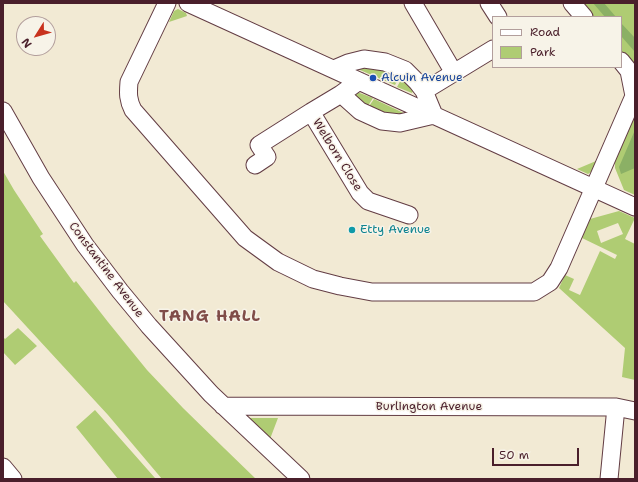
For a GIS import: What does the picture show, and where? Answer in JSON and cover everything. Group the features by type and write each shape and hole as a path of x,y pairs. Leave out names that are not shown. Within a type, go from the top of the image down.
{"street":[{"path":"167,3 129,82 129,102 133,110 245,238 278,262 313,279 372,292 534,292 550,282 559,268 634,96 629,71 622,62"},
{"path":"188,3 635,206"},
{"path":"412,3 454,73"},
{"path":"489,3 497,16"},
{"path":"572,3 583,16"},
{"path":"424,91 492,50"},
{"path":"334,69 348,63 364,59 385,62 405,70 418,82 424,91 434,115"},
{"name":"Welborn Close","path":"255,165 267,157 259,145 341,94 359,81"},
{"path":"341,94 360,111 382,121 400,123 434,115"},
{"name":"Constantine Avenue","path":"3,111 41,178 85,245 149,326 211,394 301,479"},
{"name":"Welborn Close","path":"310,112 360,193 368,201 409,215"},
{"name":"Burlington Avenue","path":"223,406 616,407 635,411"},
{"path":"609,479 616,407"},
{"path":"3,467 13,479"}],"green space":[{"path":"572,3 635,3 635,195 624,190 615,168 615,137 634,96 622,64 622,16 583,16"},
{"path":"593,3 604,3 615,16 604,16"},
{"path":"178,9 186,13 187,16 169,22 174,11"},
{"path":"622,24 635,38 635,52 622,37"},
{"path":"370,65 401,74 395,85 353,67"},
{"path":"403,76 414,89 412,93 397,87"},
{"path":"357,92 373,98 366,109 359,104 354,94"},
{"path":"374,99 412,117 400,118 367,109"},
{"path":"635,130 635,168 621,174 619,167"},
{"path":"596,161 594,170 588,174 577,169"},
{"path":"3,171 43,234 40,236 74,283 76,281 147,370 183,408 256,479 162,479 108,415 3,301"},
{"path":"619,211 635,218 625,239 635,244 635,380 622,377 625,348 559,288 565,275 574,279 569,290 580,295 600,251 615,259 617,255 582,238 590,219","holes":["618,223 623,234 601,243 597,231"]},
{"path":"18,328 37,346 15,365 3,352 3,337 5,339"},
{"path":"95,410 155,478 118,479 76,427"},
{"path":"248,418 278,418 270,439"}],"place":[{"name":"Alcuin Avenue","path":"373,78"},
{"name":"Etty Avenue","path":"352,230"}],"district":[{"name":"TANG HALL","path":"210,317"}]}
